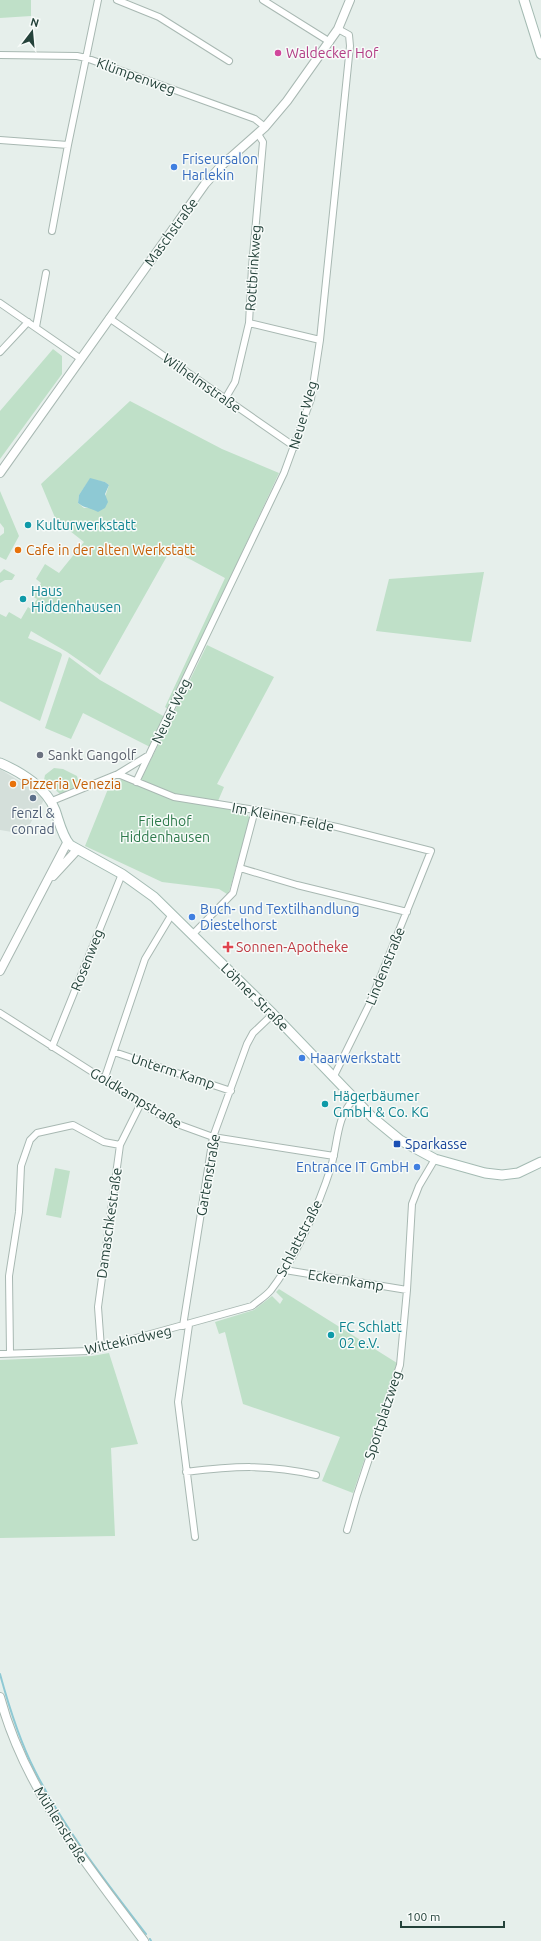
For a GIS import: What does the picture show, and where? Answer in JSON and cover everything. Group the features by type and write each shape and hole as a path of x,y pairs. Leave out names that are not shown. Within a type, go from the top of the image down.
{"main road":[{"path":"524,0 541,54"},
{"name":"Löhner Straße","path":"0,763 39,788 52,801 68,842 77,850 122,874 154,897 273,1014 354,1099 400,1140 435,1159 471,1170 502,1175 521,1172 541,1162"}],"street":[{"path":"52,231 98,0"},
{"path":"117,0 159,17 229,61"},
{"path":"263,0 330,42"},
{"name":"Maschstraße","path":"0,472 205,184 221,166 265,127 287,100 330,42 338,29 350,0"},
{"name":"Neuer Weg","path":"136,782 284,473 295,447 311,398 320,340 350,46 349,35 338,29"},
{"name":"Klümpenweg","path":"0,55 77,56 86,58 255,119 265,127"},
{"name":"Rottbrinkweg","path":"225,399 235,382 249,323 252,267 263,142 258,134"},
{"path":"0,140 68,145"},
{"path":"36,327 46,273"},
{"path":"0,303 80,359"},
{"name":"Wilhelmstraße","path":"109,318 295,447"},
{"path":"0,352 28,322"},
{"path":"249,323 320,340"},
{"name":"Neuer Weg","path":"52,801 118,774 150,754"},
{"path":"118,774 136,782"},
{"name":"Im Kleinen Felde","path":"136,782 174,798 255,810 337,827 431,851"},
{"path":"193,934 233,893 255,810"},
{"path":"0,971 68,842"},
{"path":"47,883 77,850"},
{"name":"Lindenstraße","path":"333,1078 369,1005 431,851"},
{"path":"240,868 296,885 407,912"},
{"name":"Rosenweg","path":"52,1047 122,874"},
{"path":"104,1080 145,960 172,914"},
{"name":"Goldkampstraße","path":"0,1013 104,1080 180,1125 213,1138 334,1156"},
{"name":"Gartenstraße","path":"186,1326 213,1138 253,1033 273,1014"},
{"name":"Unterm Kamp","path":"114,1052 231,1091"},
{"name":"Schlattstraße","path":"186,1326 252,1306 270,1291 285,1270 318,1204 334,1156 340,1124 347,1106 354,1099"},
{"name":"Damaschkestraße","path":"101,1348 98,1301 120,1145 141,1103"},
{"path":"10,1353 9,1276 19,1212 21,1166 30,1140 36,1133 73,1125 104,1142 120,1145"},
{"name":"Sportplatzweg","path":"347,1530 400,1365 407,1290 412,1204 419,1186 435,1159"},
{"name":"Eckernkamp","path":"285,1270 407,1290"},
{"path":"186,1326 178,1402 195,1537"},
{"name":"Wittekindweg","path":"0,1354 89,1351 186,1326"},
{"path":"186,1472 258,1466 294,1470 316,1475"},
{"name":"Mühlenstraße","path":"0,1696 23,1758 53,1816 71,1844 144,1941"}],"shaded area":[{"path":"0,769 32,789 44,800 24,834 0,830"}],"green space":[{"path":"0,0 31,0 31,16 0,18"},
{"path":"53,349 62,356 62,374 0,459 0,411"},
{"path":"130,401 222,449 279,473 169,710 165,707 225,578 171,549 100,675 67,652 31,631 28,638 61,653 62,655 40,721 0,701 0,614 6,617 9,612 21,619 28,607 31,609 37,599 33,597 41,583 36,579 45,564 59,573 84,542 56,520 41,484","holes":["90,479 105,482 109,485 105,497 92,508 84,508 78,503 79,495"]},
{"path":"0,491 19,536 6,560 0,557 0,536 4,533 4,528 0,523"},
{"path":"4,569 15,575 12,580 5,580 0,583 0,573"},
{"path":"484,572 471,642 376,631 389,579"},
{"name":"Friedhof Hiddenhausen","path":"207,645 274,677 217,784 224,787 218,801 224,802 222,808 241,811 250,818 229,892 227,894 219,889 162,882 85,846 110,784 122,779 138,786"},
{"path":"69,657 100,680 165,717 150,747 83,713 71,739 45,728"},
{"path":"54,768 63,769 77,776 80,787 60,794 44,780 45,775"},
{"path":"55,1168 70,1171 61,1218 46,1215"},
{"path":"279,1289 397,1363 353,1493 322,1481 340,1437 243,1404 225,1332 219,1334 215,1322 254,1310 272,1296 280,1304 283,1299 276,1292"},
{"path":"109,1353 138,1444 111,1448 115,1536 0,1538 0,1360 92,1356"}],"water":[{"path":"90,478 105,482 109,485 105,494 108,502 105,508 98,512 78,503 79,495"}],"waterway":[{"path":"0,1674 19,1735 29,1759 47,1793 59,1814 87,1855 146,1934"}],"place":[{"name":"Waldecker Hof","path":"278,53"},
{"name":"Friseursalon Harlekin","path":"174,167"},
{"name":"Kulturwerkstatt","path":"28,525"},
{"name":"Cafe in der alten Werkstatt","path":"18,550"},
{"name":"Haus Hiddenhausen","path":"23,599"},
{"name":"Sankt Gangolf","path":"40,755"},
{"name":"Pizzeria Venezia","path":"13,784"},
{"name":"fenzl & conrad","path":"33,798"},
{"name":"Buch- und Textilhandlung Diestelhorst","path":"192,917"},
{"name":"Sonnen-Apotheke","path":"228,947"},
{"name":"Haarwerkstatt","path":"302,1058"},
{"name":"Hägerbäumer GmbH & Co. KG","path":"325,1104"},
{"name":"Sparkasse","path":"397,1144"},
{"name":"Entrance IT GmbH","path":"417,1167"},
{"name":"FC Schlatt 02 e.V.","path":"331,1335"}]}
